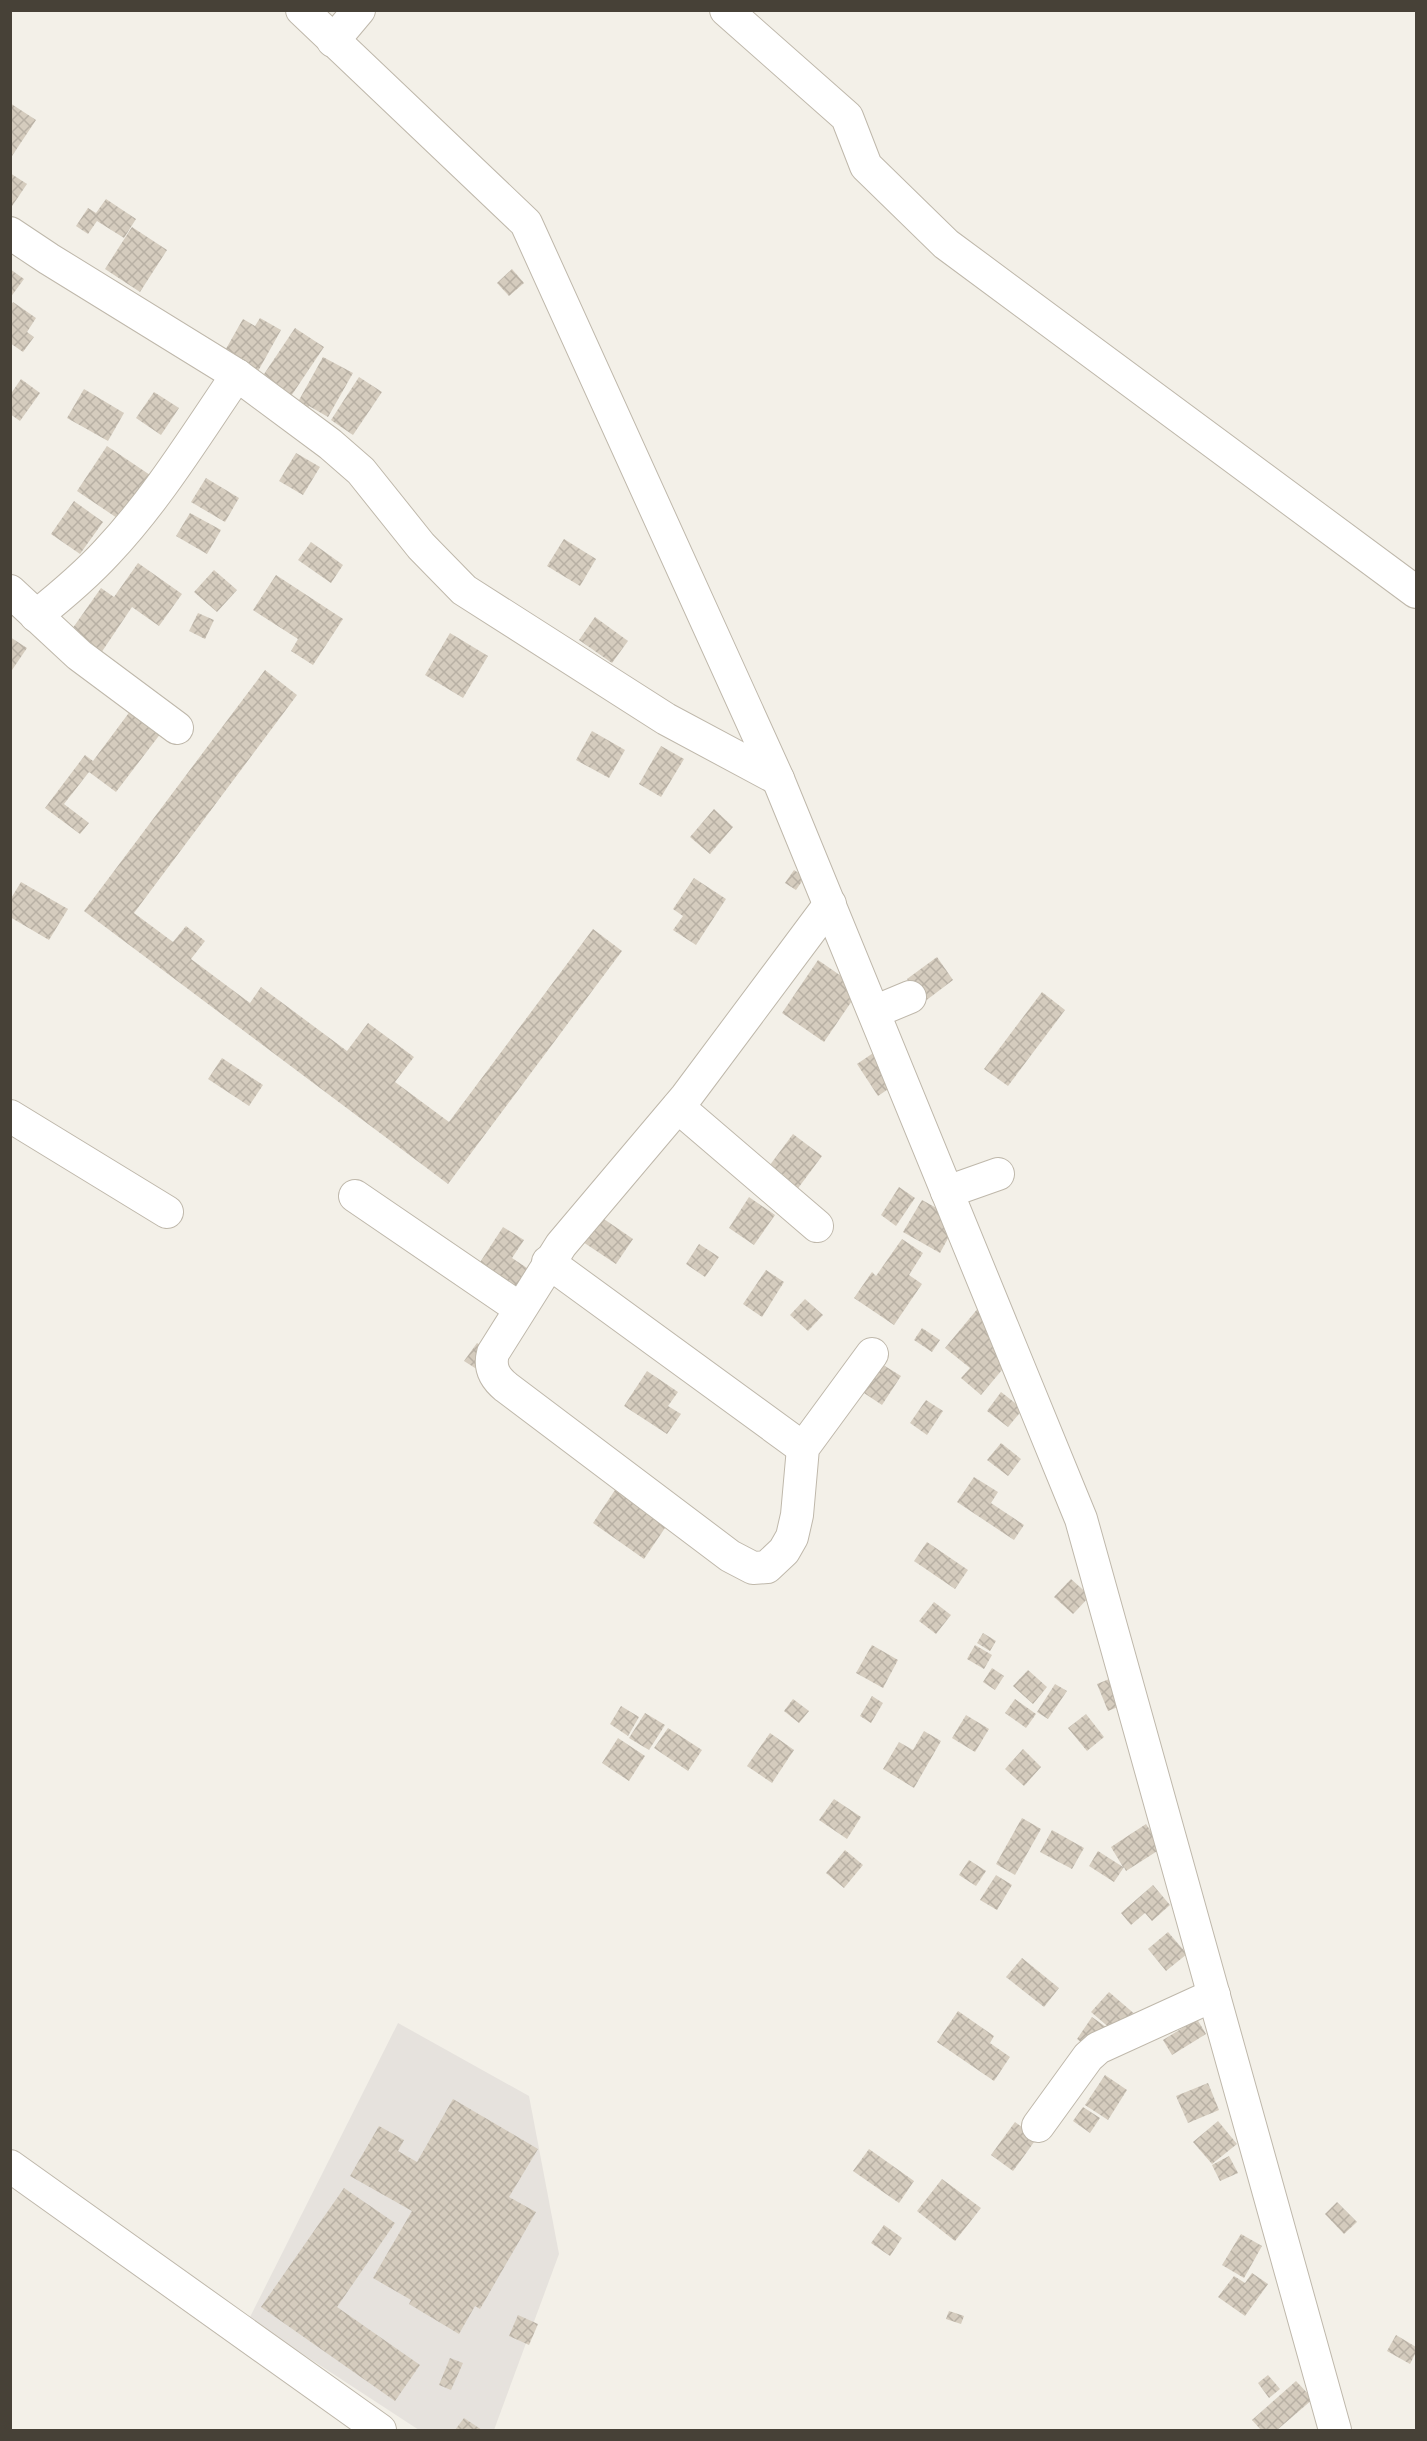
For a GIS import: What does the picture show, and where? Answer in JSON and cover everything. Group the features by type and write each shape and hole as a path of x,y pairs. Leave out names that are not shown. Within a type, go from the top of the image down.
{"street":[{"path":"302,10 526,224 778,779 830,904 891,1005 973,1183 1081,1519 1335,2430"},
{"path":"333,41 359,10"},
{"path":"726,10 847,117 866,166 946,244 1416,592"},
{"path":"10,233 237,375 330,444 361,471 421,546 464,590 666,719 778,779"},
{"path":"36,616 75,585 109,551 156,492 237,375"},
{"path":"10,591 79,656 177,728"},
{"path":"830,904 678,1107 548,1262 493,1353 491,1366 499,1381 730,1556 753,1568 767,1567 777,1559 792,1537 797,1515 803,1448 872,1354"},
{"path":"678,1107 817,1226"},
{"path":"10,1116 167,1212"},
{"path":"355,1196 519,1308"},
{"path":"548,1262 803,1448"},
{"path":"1038,2126 1088,2057 1098,2048 1214,1995"},
{"path":"10,2166 380,2430"}],"shaded area":[{"path":"398,2023 529,2096 559,2254 494,2430 419,2430 249,2319"}],"building":[{"path":"10,103 36,120 10,159"},
{"path":"10,173 27,184 10,209"},
{"path":"106,199 136,219 124,238 97,221 88,234 76,226 88,208 96,213"},
{"path":"132,227 167,250 140,292 105,269"},
{"path":"10,269 24,279 10,298"},
{"path":"512,269 524,283 509,296 497,283"},
{"path":"13,302 36,318 27,332 34,337 23,352 10,343 10,306"},
{"path":"260,318 281,330 257,373 223,354 243,319 255,326"},
{"path":"295,328 324,347 285,405 256,386"},
{"path":"323,357 353,373 328,417 309,406 304,414 294,409"},
{"path":"359,377 382,392 353,435 331,420"},
{"path":"21,379 40,393 20,421 10,414 10,395"},
{"path":"84,389 124,413 108,441 67,418"},
{"path":"154,392 179,408 161,435 136,418"},
{"path":"107,446 153,477 123,522 77,491"},
{"path":"296,453 320,467 303,495 279,481"},
{"path":"206,478 239,498 225,522 191,502"},
{"path":"74,501 103,522 80,554 51,534"},
{"path":"190,513 221,530 207,554 176,536"},
{"path":"564,539 596,559 580,586 547,566"},
{"path":"311,542 343,565 331,583 298,560"},
{"path":"138,563 182,594 159,626 132,607 101,653 70,632 101,588 114,597"},
{"path":"214,570 237,590 217,612 194,592"},
{"path":"276,575 343,619 313,665 291,651 298,639 253,610"},
{"path":"198,613 214,620 205,639 189,631"},
{"path":"595,617 628,641 612,663 579,640"},
{"path":"450,633 488,656 463,698 425,675"},
{"path":"10,637 27,648 10,673"},
{"path":"265,670 297,695 134,913 173,942 186,926 205,941 191,959 250,1003 261,987 347,1051 368,1023 414,1057 395,1082 449,1122 593,929 622,951 448,1184 84,911"},
{"path":"131,710 161,733 116,792 89,772 64,804 89,823 80,834 45,808 85,755 93,761"},
{"path":"592,731 625,750 609,778 576,760"},
{"path":"661,746 684,759 661,797 639,784"},
{"path":"714,809 733,827 710,854 690,837"},
{"path":"794,870 805,877 796,890 785,883"},
{"path":"694,878 726,899 696,945 673,930 683,916 673,909"},
{"path":"21,882 68,909 49,940 10,917 10,900"},
{"path":"937,957 953,980 924,1002 907,979"},
{"path":"818,960 860,989 824,1042 782,1013"},
{"path":"1042,992 1065,1010 1008,1086 984,1069"},
{"path":"882,1047 903,1079 878,1096 857,1064"},
{"path":"222,1058 263,1085 249,1106 208,1079"},
{"path":"793,1134 822,1156 796,1191 767,1169"},
{"path":"899,1187 915,1198 896,1226 881,1215"},
{"path":"749,1197 775,1215 754,1245 729,1228"},
{"path":"922,1200 958,1220 940,1253 903,1232"},
{"path":"601,1217 633,1239 616,1264 583,1242"},
{"path":"503,1227 524,1240 512,1258 530,1270 512,1298 473,1273"},
{"path":"902,1239 923,1253 909,1275 922,1284 894,1325 854,1298 872,1272 876,1276"},
{"path":"699,1244 719,1257 705,1277 686,1264"},
{"path":"766,1270 784,1282 762,1317 743,1304"},
{"path":"805,1299 823,1315 808,1331 790,1315"},
{"path":"984,1301 1007,1320 990,1340 1012,1358 981,1395 961,1378 970,1368 945,1348"},
{"path":"922,1328 940,1340 932,1352 914,1340"},
{"path":"477,1343 488,1350 475,1368 464,1361"},
{"path":"880,1363 901,1376 882,1405 861,1391"},
{"path":"647,1371 678,1392 668,1406 681,1414 667,1434 624,1406"},
{"path":"1001,1392 1023,1409 1008,1427 987,1411"},
{"path":"926,1400 943,1411 927,1435 910,1423"},
{"path":"1001,1443 1021,1459 1008,1476 987,1460"},
{"path":"974,1477 998,1492 991,1503 1024,1525 1014,1540 957,1502"},
{"path":"617,1487 669,1522 644,1559 593,1523"},
{"path":"927,1542 968,1570 955,1589 914,1561"},
{"path":"1071,1579 1090,1596 1073,1614 1054,1597"},
{"path":"934,1602 951,1615 936,1634 919,1621"},
{"path":"983,1633 996,1641 990,1651 977,1643"},
{"path":"872,1645 898,1660 883,1688 856,1673"},
{"path":"975,1645 992,1655 984,1669 967,1659"},
{"path":"992,1668 1004,1676 995,1690 983,1682"},
{"path":"1028,1670 1047,1687 1033,1704 1013,1686"},
{"path":"1114,1677 1125,1704 1108,1711 1097,1684"},
{"path":"1055,1684 1067,1691 1048,1719 1037,1712"},
{"path":"872,1696 883,1703 871,1723 860,1716"},
{"path":"793,1699 809,1711 799,1723 784,1711"},
{"path":"1015,1699 1036,1714 1026,1728 1005,1713"},
{"path":"621,1706 639,1717 628,1736 610,1724"},
{"path":"645,1713 665,1725 649,1750 629,1738"},
{"path":"1086,1714 1104,1737 1087,1751 1068,1728"},
{"path":"966,1715 989,1729 975,1752 952,1738"},
{"path":"668,1728 702,1750 688,1771 654,1748"},
{"path":"924,1731 941,1741 914,1788 883,1769 899,1742 913,1750"},
{"path":"770,1733 794,1750 772,1783 747,1766"},
{"path":"618,1738 645,1756 629,1781 602,1763"},
{"path":"1023,1749 1041,1767 1024,1786 1005,1769"},
{"path":"834,1799 861,1817 847,1839 819,1820"},
{"path":"1022,1818 1041,1829 1015,1875 996,1864"},
{"path":"1146,1824 1162,1848 1126,1871 1124,1867 1114,1882 1089,1866 1098,1851 1123,1867 1111,1847"},
{"path":"1052,1830 1084,1848 1072,1869 1040,1852"},
{"path":"845,1850 863,1865 844,1888 826,1873"},
{"path":"969,1860 986,1871 976,1886 959,1875"},
{"path":"996,1875 1012,1885 997,1910 980,1900"},
{"path":"1153,1885 1170,1905 1152,1921 1145,1913 1131,1925 1121,1913"},
{"path":"1168,1932 1187,1954 1166,1971 1148,1949"},
{"path":"1022,1958 1059,1988 1044,2007 1006,1977"},
{"path":"1109,1992 1137,2016 1119,2036 1091,2012"},
{"path":"958,2011 994,2036 990,2043 1010,2057 994,2081 937,2042"},
{"path":"1092,2017 1117,2035 1102,2057 1077,2039"},
{"path":"1197,2019 1206,2034 1172,2055 1163,2040"},
{"path":"1105,2075 1127,2090 1108,2120 1085,2105"},
{"path":"1208,2083 1219,2110 1188,2123 1176,2096"},
{"path":"453,2099 538,2149 509,2197 536,2212 480,2309 475,2306 459,2334 409,2304 411,2300 373,2278 412,2211 350,2176 379,2126 404,2140 398,2151 417,2162"},
{"path":"1083,2107 1100,2118 1090,2133 1073,2121"},
{"path":"1218,2121 1237,2144 1212,2164 1193,2142"},
{"path":"1015,2122 1037,2138 1013,2171 991,2155"},
{"path":"869,2149 914,2181 899,2203 853,2171"},
{"path":"1229,2156 1238,2173 1220,2181 1212,2165"},
{"path":"942,2179 981,2208 955,2241 917,2211"},
{"path":"344,2188 395,2223 337,2307 420,2365 395,2401 261,2307"},
{"path":"1337,2202 1357,2222 1344,2234 1325,2214"},
{"path":"884,2225 902,2238 890,2256 871,2243"},
{"path":"1241,2234 1262,2246 1244,2278 1222,2265"},
{"path":"1252,2273 1268,2284 1245,2316 1218,2297 1234,2276 1245,2283"},
{"path":"949,2311 964,2316 961,2324 946,2319"},
{"path":"518,2315 538,2324 529,2345 509,2336"},
{"path":"1396,2335 1416,2347 1410,2364 1387,2351"},
{"path":"450,2358 463,2363 451,2390 439,2385"},
{"path":"1268,2375 1280,2389 1269,2398 1258,2383"},
{"path":"1296,2381 1313,2399 1277,2430 1261,2430 1252,2420"},
{"path":"464,2418 482,2430 455,2430"}]}
